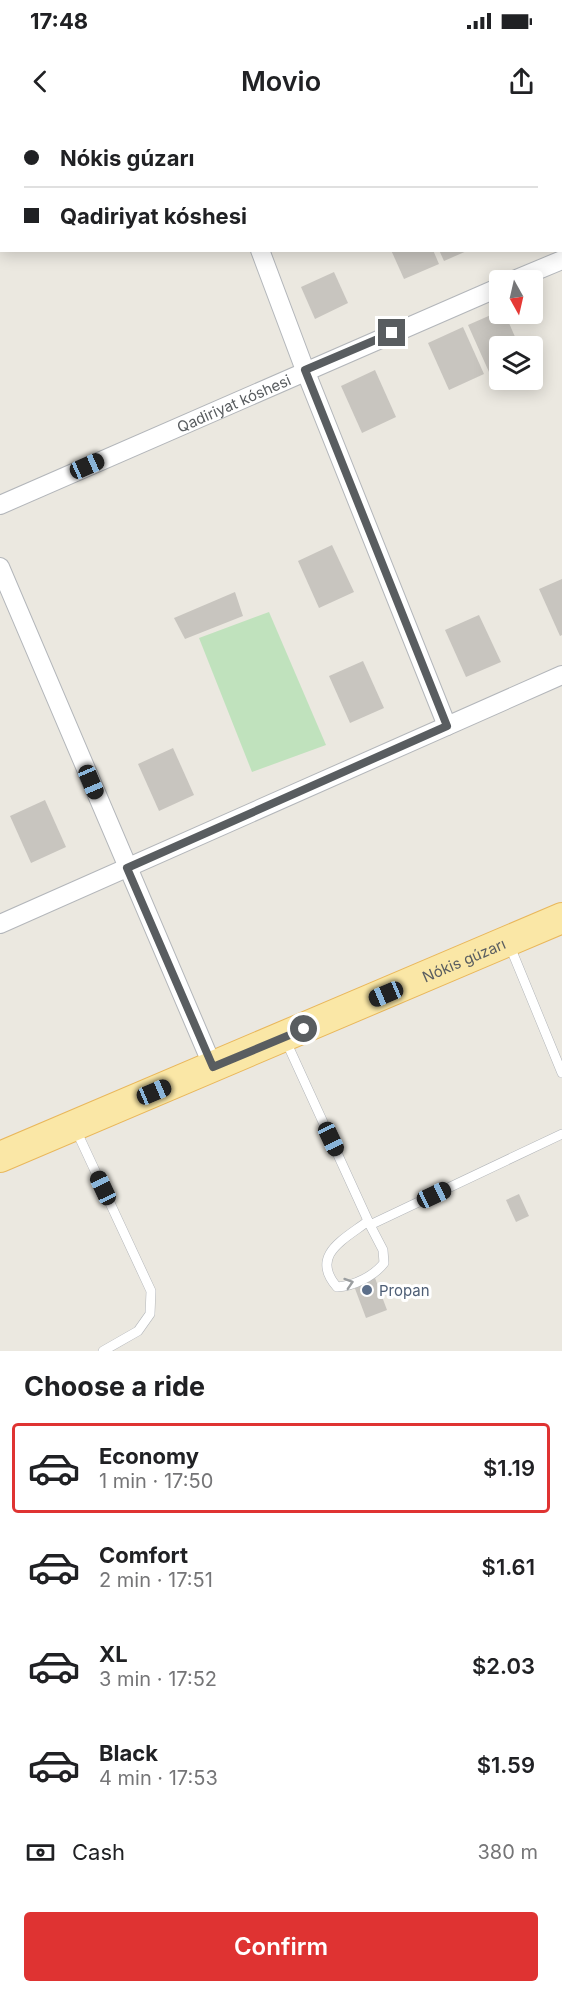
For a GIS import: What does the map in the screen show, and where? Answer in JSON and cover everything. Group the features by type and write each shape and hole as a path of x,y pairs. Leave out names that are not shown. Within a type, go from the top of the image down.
{"main road":[{"name":"Nókis gúzarı","path":"0,1157 562,918"}],"street":[{"path":"261,252 305,370 447,726"},
{"path":"538,270 562,260"},
{"name":"Qadiriyat kóshesi","path":"0,505 489,292"},
{"path":"0,567 213,1067"},
{"path":"0,924 562,675"}],"lane":[{"path":"508,942 562,1073"},
{"path":"284,1038 369,1223 382,1250 384,1263 377,1272 345,1286 337,1287 327,1270 327,1257 334,1247 369,1223 562,1134"},
{"path":"74,1126 151,1291 150,1314 138,1331 103,1351"}],"green space":[{"path":"269,612 326,745 252,772 199,638"}],"building":[{"path":"392,252 434,252 439,264 404,279"},
{"path":"440,252 464,252 444,261"},
{"path":"334,272 348,303 315,319 301,287"},
{"path":"489,316 489,324 509,324 515,336 489,336 489,372 468,325"},
{"path":"463,327 484,374 449,390 428,343"},
{"path":"375,370 396,417 362,433 341,386"},
{"path":"332,545 354,592 319,608 298,561"},
{"path":"562,579 562,635 560,636 539,589"},
{"path":"235,592 243,616 185,639 174,618"},
{"path":"479,615 501,662 466,677 445,630"},
{"path":"363,661 384,708 350,723 329,676"},
{"path":"173,748 194,795 159,811 138,764"},
{"path":"45,800 66,847 31,863 10,816"},
{"path":"519,1194 529,1216 516,1222 506,1200"},
{"path":"375,1278 387,1310 366,1318 354,1286"}],"place":[{"name":"Propan","path":"367,1290"}],"route":[{"path":"304,1029 213,1067 127,868 447,726 305,370 392,333"}]}
